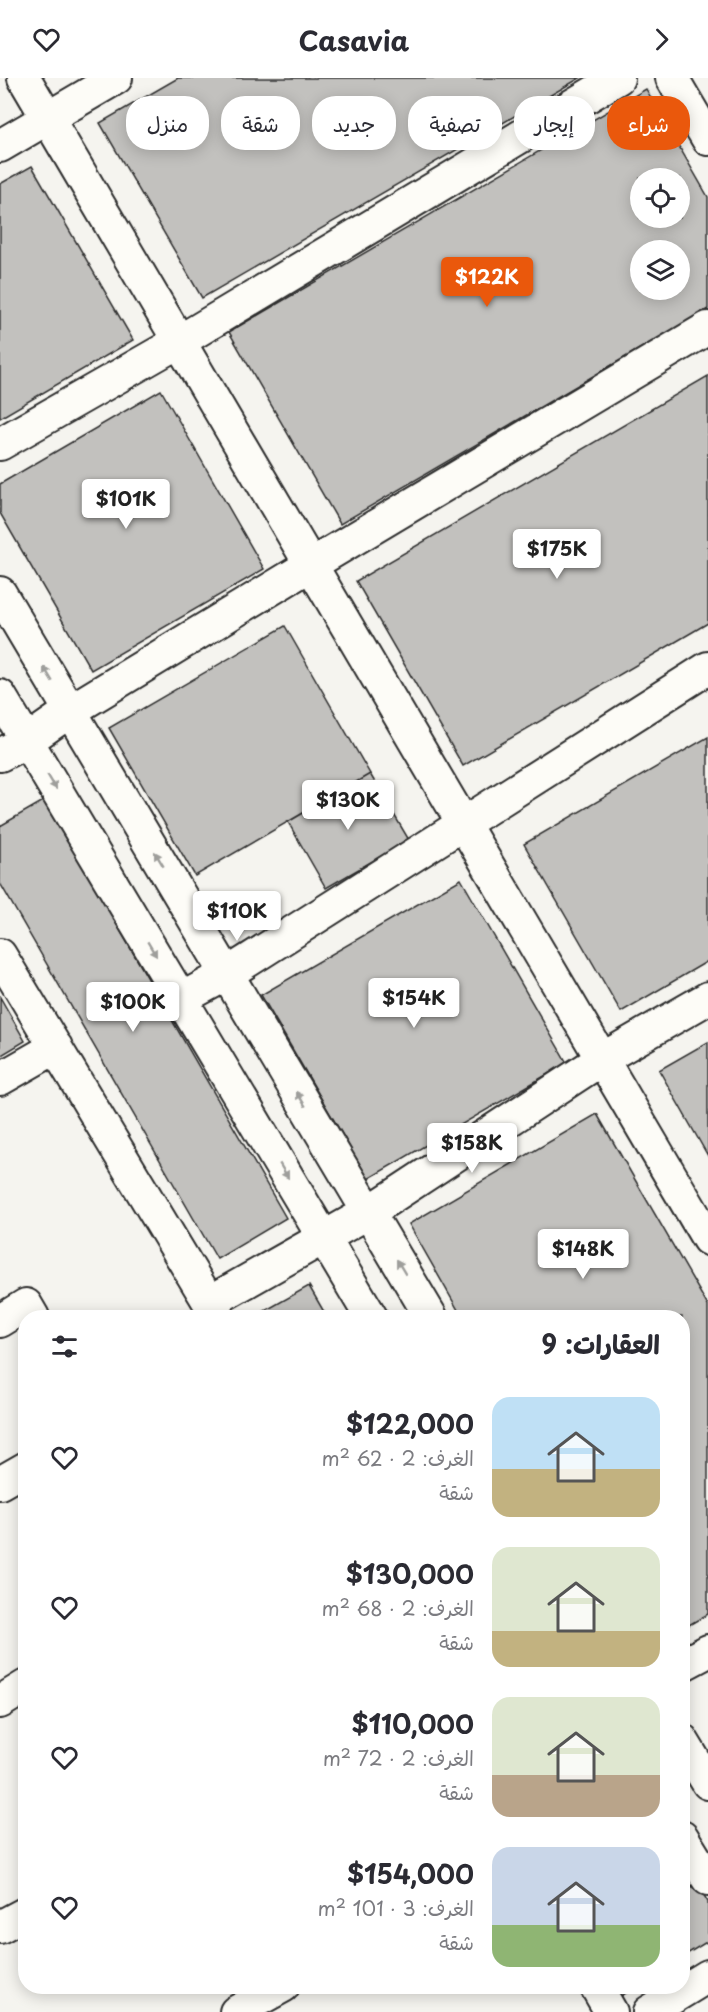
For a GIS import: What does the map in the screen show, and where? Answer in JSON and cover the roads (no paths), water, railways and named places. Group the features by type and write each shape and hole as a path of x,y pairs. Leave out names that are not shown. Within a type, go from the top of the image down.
{"street":[{"path":"24,78 708,1239"},
{"path":"0,146 116,78"},
{"path":"0,444 180,341 618,78"},
{"path":"672,78 708,140"},
{"path":"13,748 312,564 708,328"},
{"path":"0,593 427,1310"},
{"path":"181,999 227,974 708,668"},
{"path":"0,696 13,748 181,999 367,1310"},
{"path":"0,955 214,1310 324,1237 369,1212 602,1059 708,998"},
{"path":"0,1079 56,1047"},
{"path":"0,1321 26,1305 29,1310"},
{"path":"0,1483 18,1473"},
{"path":"690,1661 708,1651"},
{"path":"0,1702 18,1691"},
{"path":"690,1753 708,1783"},
{"path":"690,1850 708,1879"},
{"path":"0,1927 18,1917"},
{"path":"690,1987 708,1976"},
{"path":"236,2012 269,1994"},
{"path":"601,1994 611,2012"},
{"path":"649,2012 678,1994"}]}
